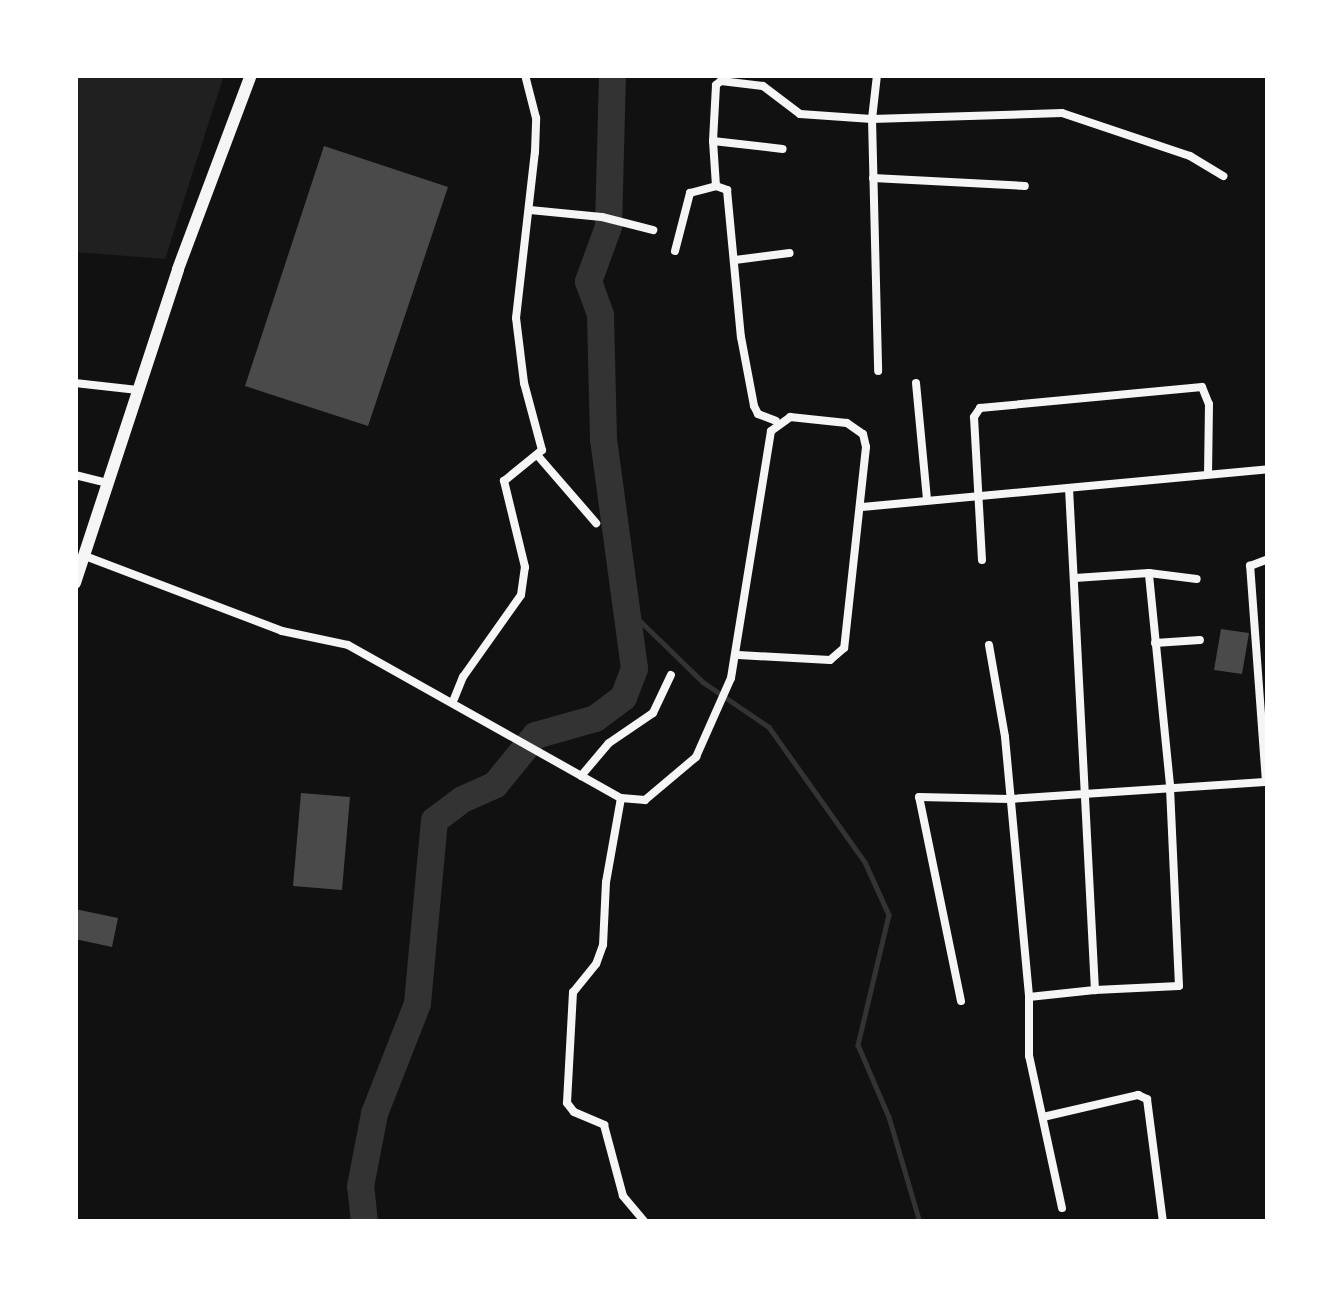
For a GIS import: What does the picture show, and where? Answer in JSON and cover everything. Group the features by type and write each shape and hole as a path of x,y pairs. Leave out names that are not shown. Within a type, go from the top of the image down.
{"highway":[{"path":"75,583 250,75"}],"street":[{"path":"454,699 463,676 521,595 525,567 504,481 538,456 541,440 530,410 516,318 536,118 525,75"},
{"path":"877,75 872,119 878,370"},
{"path":"738,655 817,661 838,656 844,648 862,507 863,434 826,418 778,421 758,414 754,406 740,338 730,197 716,186 712,141 717,82 733,78 769,88 800,114 872,119 1062,113 1190,155 1223,176"},
{"path":"712,141 783,149"},
{"path":"873,178 1025,186"},
{"path":"675,250 691,193 716,186"},
{"path":"530,210 653,230"},
{"path":"735,260 790,253"},
{"path":"75,382 138,390"},
{"path":"916,383 927,500"},
{"path":"982,560 974,417 980,409 1202,387 1208,398 1208,473"},
{"path":"85,556 282,631 348,645 454,699 621,798 645,800 696,758 731,678 766,442 778,421"},
{"path":"538,456 596,523"},
{"path":"862,507 1268,470"},
{"path":"75,476 108,483"},
{"path":"1069,488 1089,791 1095,990"},
{"path":"961,1001 919,797 1010,799 1267,782 1250,566 1268,559"},
{"path":"1075,578 1149,573 1197,579"},
{"path":"1029,997 1179,986 1170,785 1149,573"},
{"path":"1155,643 1200,640"},
{"path":"989,645 1010,799 1029,997 1029,1056 1062,1208"},
{"path":"581,776 609,743 653,713 671,675"},
{"path":"621,798 606,882 603,945 596,964 573,992 566,1098 574,1112 604,1125 623,1196 645,1222"},
{"path":"1043,1117 1138,1095 1147,1099 1163,1222"}],"shaded area":[{"path":"75,75 224,75 165,259 75,252"}],"building":[{"path":"324,146 448,187 368,426 245,386"},
{"path":"1221,629 1249,633 1242,674 1214,670"},
{"path":"301,793 350,797 342,890 293,886"},
{"path":"75,909 118,918 112,947 75,939"}],"waterway":[{"path":"364,1222 360,1186 374,1113 417,1003 434,820 462,799 495,784 535,735 595,718 623,697 634,668 603,438 600,314 588,281 608,226 612,75"},
{"path":"627,608 703,682 769,727 865,862 889,915 858,1045 889,1117 920,1222"}]}
